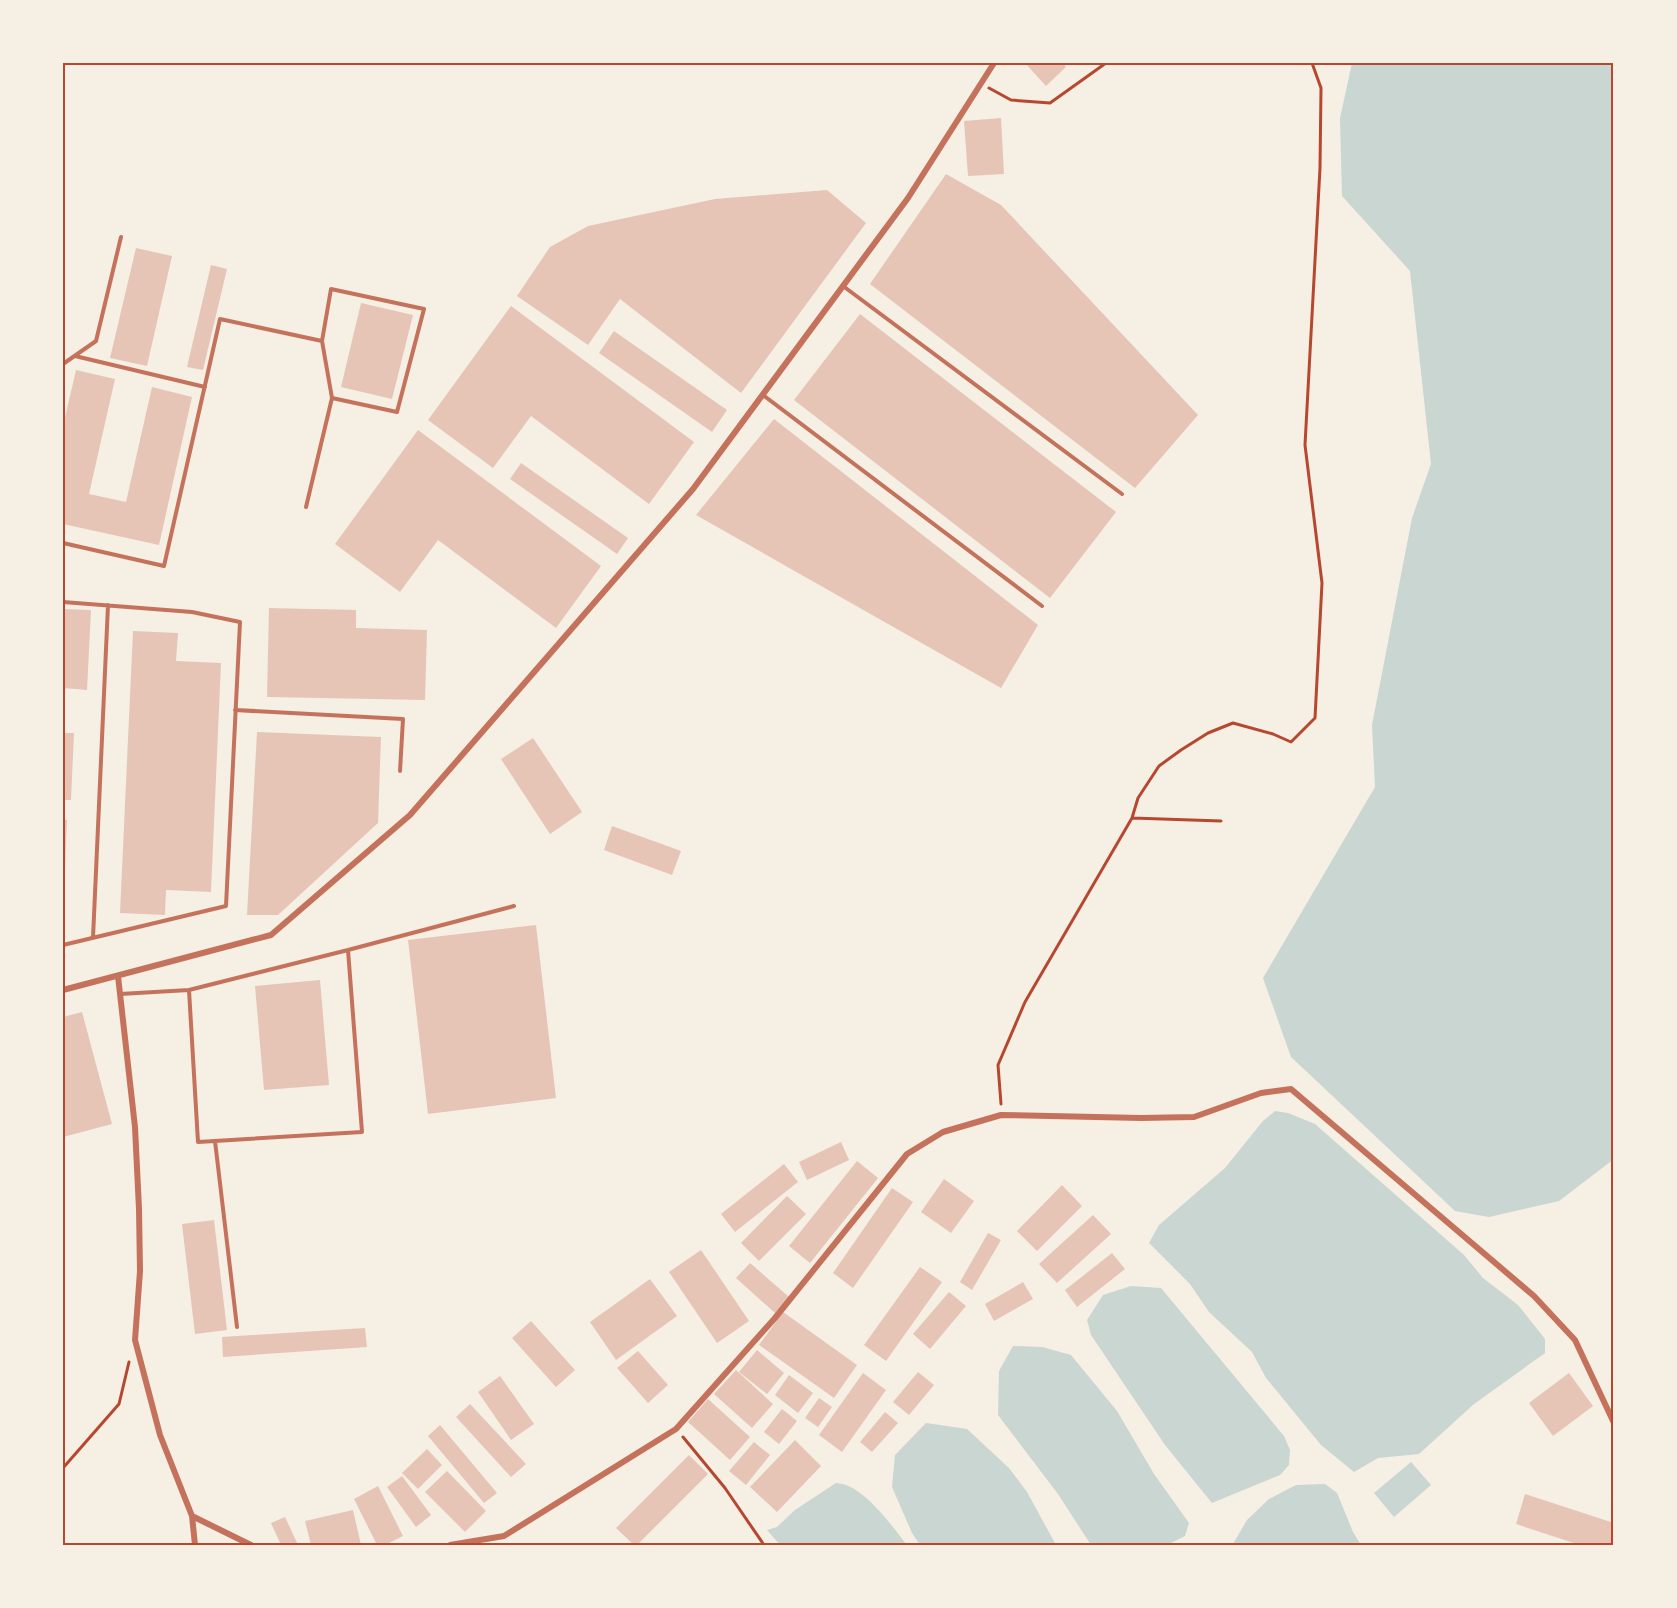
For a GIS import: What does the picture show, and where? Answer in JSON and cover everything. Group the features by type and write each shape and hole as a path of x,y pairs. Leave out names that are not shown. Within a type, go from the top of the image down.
{"street":[{"path":"63,990 271,935 410,814 693,489 908,198 994,63"},
{"path":"118,976 135,1127 139,1209 140,1271 135,1340 160,1435 192,1516 195,1545"},
{"path":"450,1545 504,1536 676,1429 775,1318 908,1154 943,1132 1001,1115 1194,1117 1261,1093 1291,1089 1534,1296 1575,1340 1614,1423"},
{"path":"192,1516 251,1545"}],"lane":[{"path":"63,364 96,340 121,237"},
{"path":"843,285 1122,494"},
{"path":"306,507 332,398 322,340 331,289 424,309 397,412 332,398"},
{"path":"63,543 164,566 220,319 322,340"},
{"path":"74,356 205,387"},
{"path":"763,395 1042,606"},
{"path":"63,602 192,612 240,622 226,906 63,945"},
{"path":"93,938 108,605"},
{"path":"236,710 403,719 400,771"},
{"path":"120,994 189,990 514,906"},
{"path":"189,990 198,1142 362,1132 348,950"},
{"path":"215,1141 237,1327"}],"path":[{"path":"981,83 1011,100 1050,103 1106,63"},
{"path":"1001,1115 998,1065 1025,1002 1132,818 1138,798 1159,766 1208,733 1233,723 1273,734 1291,742 1315,718 1322,583 1305,445 1322,88 1312,63"},
{"path":"1132,818 1221,821"},
{"path":"63,1468 119,1404 135,1340"},
{"path":"676,1429 725,1488 764,1545"}],"shaded area":[{"path":"1352,63 1614,63 1614,1159 1559,1201 1489,1217 1455,1211 1291,1057 1263,978 1375,787 1372,725 1412,518 1431,464 1410,271 1342,196 1340,118"},
{"path":"1275,1111 1288,1113 1315,1124 1464,1255 1483,1278 1518,1305 1545,1339 1545,1353 1474,1404 1419,1454 1378,1458 1354,1472 1321,1445 1266,1378 1252,1352 1209,1312 1190,1284 1149,1243 1159,1225 1225,1168 1263,1121"},
{"path":"1131,1286 1161,1288 1284,1436 1290,1450 1289,1465 1280,1475 1212,1503 1165,1445 1091,1335 1087,1320 1103,1295"},
{"path":"1013,1346 1042,1347 1071,1355 1117,1411 1154,1474 1189,1523 1185,1536 1167,1545 1091,1545 1058,1494 998,1415 999,1371"},
{"path":"926,1423 967,1429 1009,1468 1027,1492 1056,1545 920,1545 912,1533 892,1487 895,1455"},
{"path":"1411,1462 1431,1485 1394,1517 1374,1493"},
{"path":"836,1483 856,1490 866,1498 885,1517 907,1545 780,1545 767,1530 777,1527 795,1510"},
{"path":"1325,1484 1337,1493 1353,1532 1361,1545 1233,1544 1247,1520 1269,1499 1296,1485"}],"building":[{"path":"1025,63 1063,63 1066,67 1046,86"},
{"path":"1001,118 1004,174 968,176 964,121"},
{"path":"946,174 1001,205 1198,415 1135,488 870,284"},
{"path":"827,190 866,223 741,393 620,299 588,345 517,296 550,247 588,226 715,199"},
{"path":"136,248 172,256 147,366 110,358"},
{"path":"211,265 227,269 203,370 187,367"},
{"path":"361,303 413,315 392,399 341,387"},
{"path":"511,306 694,442 649,504 531,416 493,468 428,420"},
{"path":"860,314 1116,512 1050,598 794,400"},
{"path":"614,331 727,410 712,432 599,353"},
{"path":"76,370 115,379 89,494 126,502 152,387 192,397 159,545 63,524 63,426"},
{"path":"774,419 1038,625 1001,688 696,515"},
{"path":"418,430 601,566 556,628 438,540 400,592 335,544"},
{"path":"521,463 628,538 617,554 510,479"},
{"path":"269,608 356,610 356,628 427,630 425,700 267,697"},
{"path":"63,609 91,610 87,690 63,688"},
{"path":"133,631 178,633 176,661 221,663 211,892 166,890 165,915 120,913"},
{"path":"257,732 381,737 378,823 278,915 247,915"},
{"path":"63,733 74,733 71,800 63,800"},
{"path":"533,738 582,812 550,834 501,759"},
{"path":"63,819 67,820 65,869 63,869"},
{"path":"612,826 681,851 672,875 604,850"},
{"path":"536,925 556,1098 428,1114 408,940"},
{"path":"320,980 329,1085 264,1090 255,986"},
{"path":"82,1012 112,1124 63,1137 63,1017"},
{"path":"841,1142 849,1160 807,1180 799,1162"},
{"path":"857,1161 878,1178 810,1263 789,1246"},
{"path":"784,1164 798,1182 735,1232 721,1214"},
{"path":"944,1179 974,1201 951,1233 921,1212"},
{"path":"1062,1185 1082,1206 1037,1251 1017,1231"},
{"path":"892,1188 913,1202 853,1288 833,1273"},
{"path":"787,1196 806,1214 759,1261 741,1243"},
{"path":"1093,1215 1111,1234 1057,1283 1039,1264"},
{"path":"214,1220 227,1330 195,1334 182,1224"},
{"path":"988,1233 1001,1240 972,1290 960,1282"},
{"path":"701,1250 749,1321 717,1343 669,1272"},
{"path":"1112,1253 1125,1269 1077,1307 1065,1290"},
{"path":"750,1263 789,1297 775,1313 736,1278"},
{"path":"920,1267 942,1282 886,1361 864,1345"},
{"path":"650,1279 677,1316 616,1360 590,1322"},
{"path":"1023,1282 1033,1299 994,1321 985,1304"},
{"path":"949,1292 966,1306 930,1349 913,1334"},
{"path":"783,1312 857,1365 834,1398 759,1345"},
{"path":"531,1321 575,1370 556,1387 512,1338"},
{"path":"365,1328 367,1347 223,1357 222,1337"},
{"path":"757,1350 784,1373 767,1394 739,1372"},
{"path":"638,1351 668,1385 648,1403 617,1368"},
{"path":"736,1370 773,1404 752,1428 714,1394"},
{"path":"918,1372 934,1385 909,1415 893,1402"},
{"path":"863,1373 886,1390 842,1452 819,1435"},
{"path":"1569,1373 1593,1406 1553,1436 1529,1403"},
{"path":"789,1375 813,1393 798,1413 775,1395"},
{"path":"500,1376 534,1424 511,1440 478,1392"},
{"path":"819,1398 832,1407 818,1427 805,1418"},
{"path":"708,1399 750,1437 730,1460 688,1422"},
{"path":"470,1404 526,1464 511,1477 456,1417"},
{"path":"782,1409 797,1421 779,1444 764,1432"},
{"path":"885,1412 898,1423 872,1452 860,1442"},
{"path":"440,1425 497,1493 484,1503 428,1436"},
{"path":"795,1440 821,1466 777,1512 750,1487"},
{"path":"754,1442 770,1455 746,1485 729,1471"},
{"path":"427,1449 442,1465 418,1489 402,1473"},
{"path":"689,1455 708,1474 637,1545 634,1545 616,1528"},
{"path":"447,1471 486,1511 465,1532 425,1492"},
{"path":"402,1476 431,1515 416,1527 387,1487"},
{"path":"378,1486 403,1536 385,1545 377,1545 354,1499"},
{"path":"1525,1494 1614,1523 1614,1545 1580,1545 1516,1524"},
{"path":"353,1510 361,1545 311,1545 305,1521"},
{"path":"285,1517 298,1545 281,1545 271,1523"}]}
